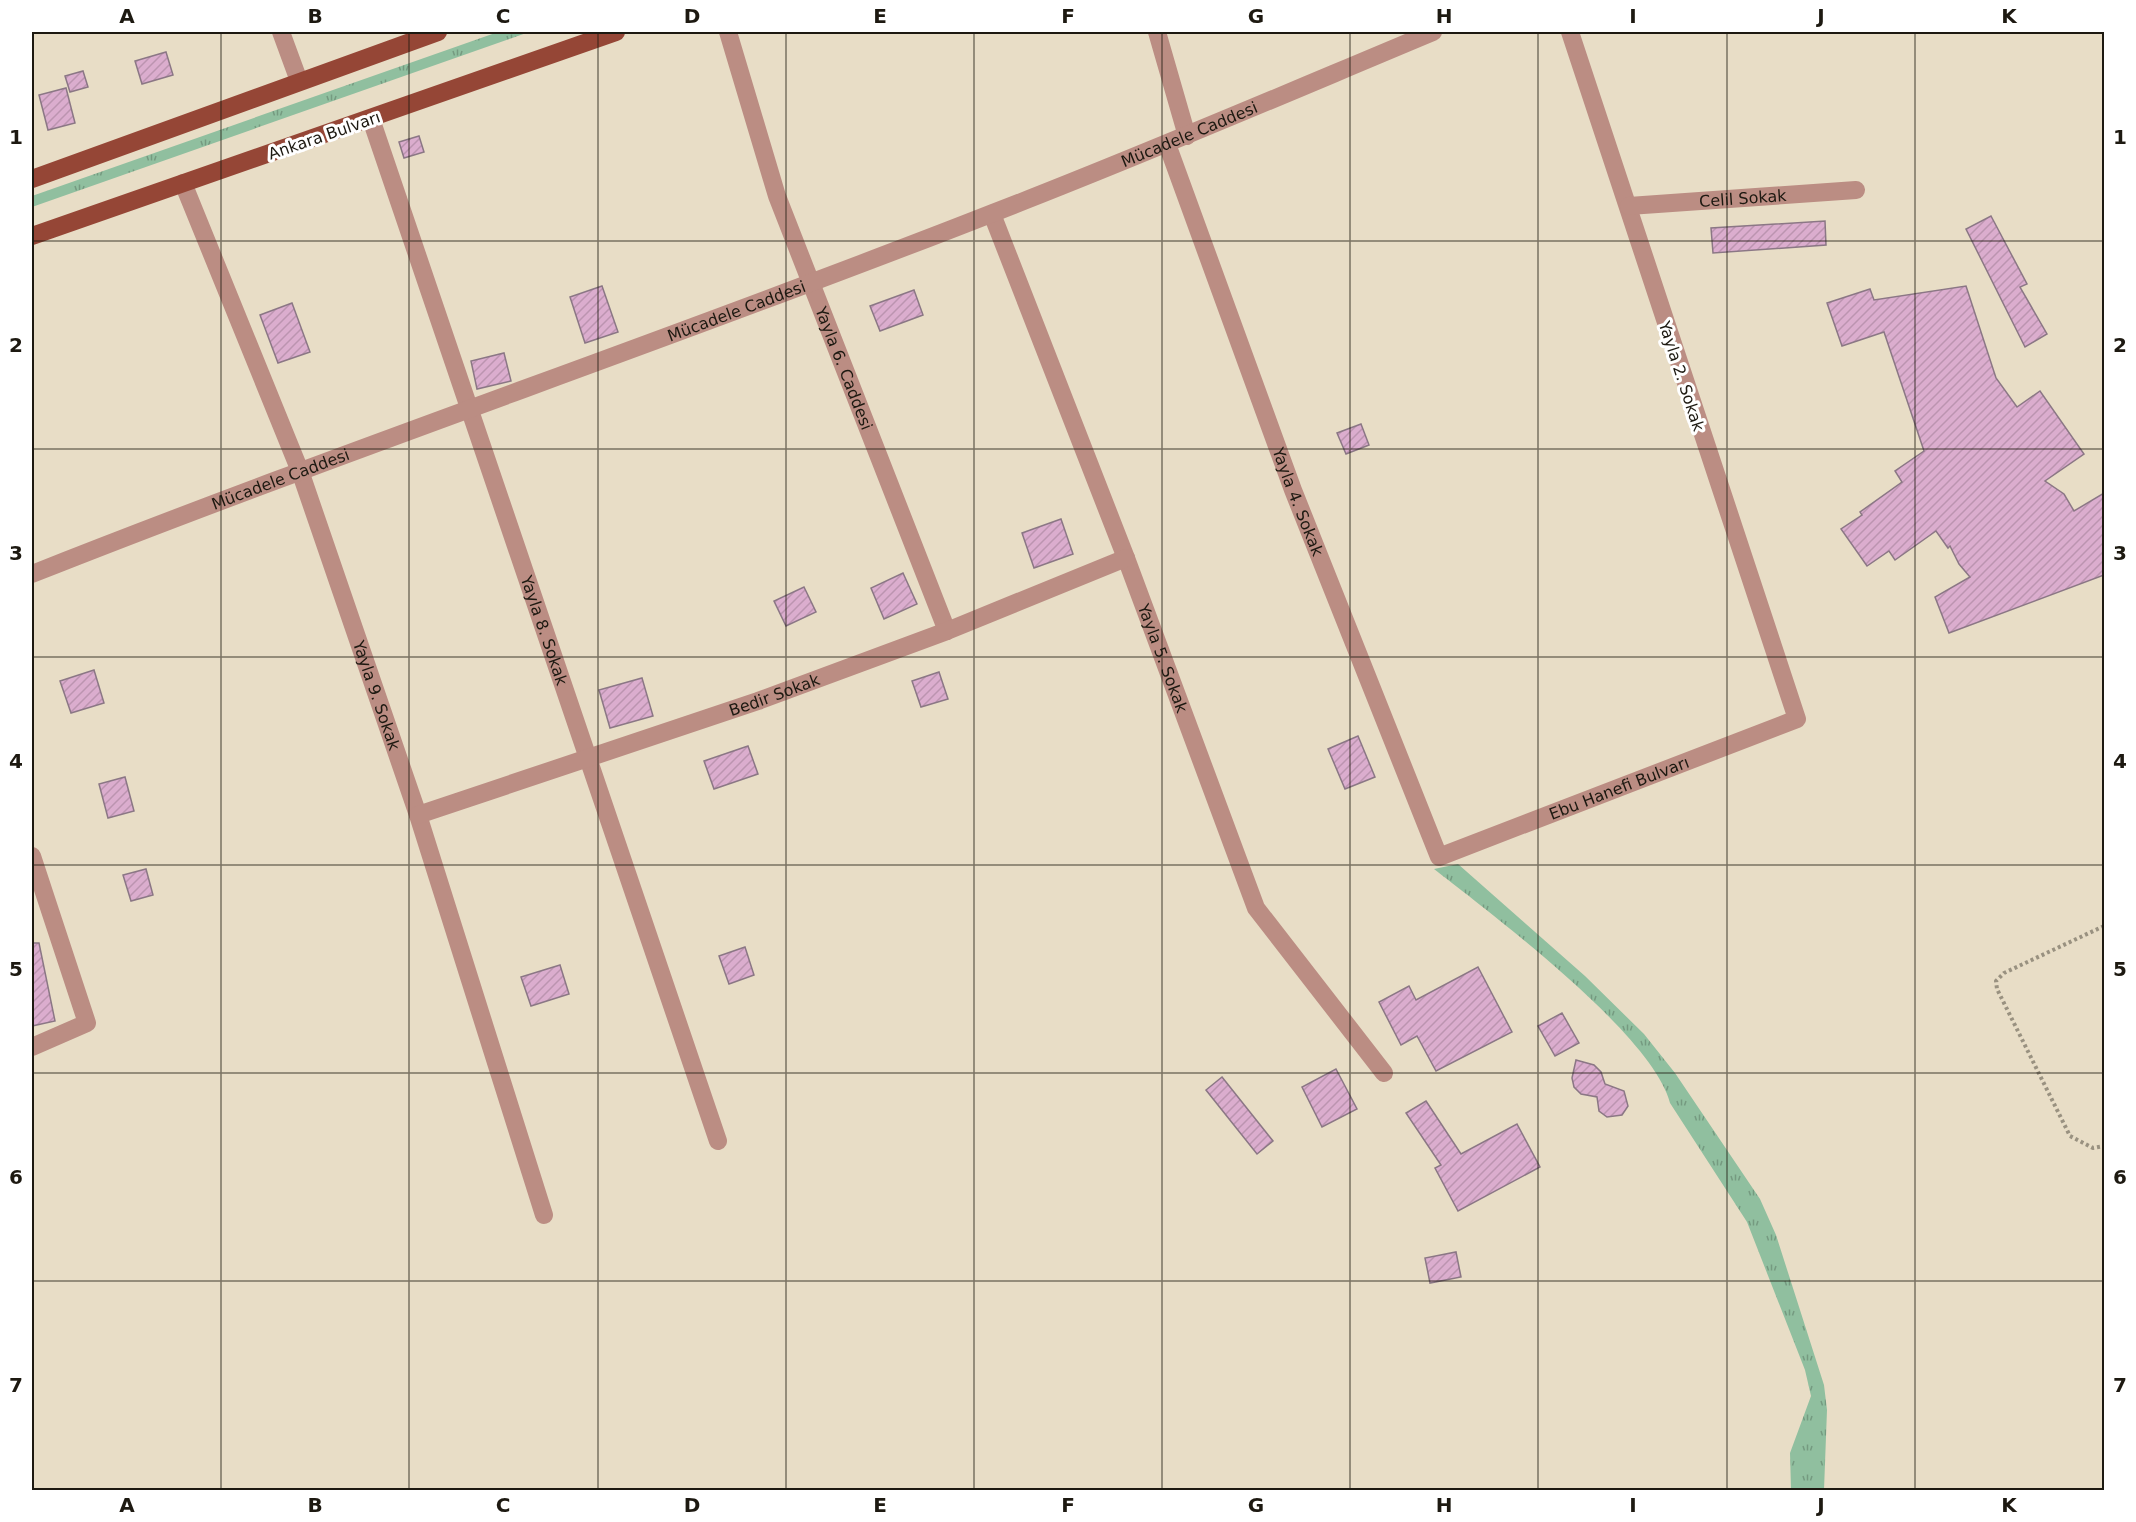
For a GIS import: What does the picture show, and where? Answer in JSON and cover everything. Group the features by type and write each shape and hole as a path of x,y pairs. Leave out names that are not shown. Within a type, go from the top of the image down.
{"main road":[{"path":"32,179 438,32"},
{"name":"Ankara Bulvarı","path":"32,236 616,32"}],"street":[{"path":"281,32 299,81"},
{"name":"Yayla 6. Caddesi","path":"728,32 777,196 947,631"},
{"path":"1157,32 1187,136"},
{"name":"Mücadele Caddesi","path":"32,574 468,408 992,214 1187,136 1433,32"},
{"name":"Yayla 2. Sokak","path":"1570,32 1797,719"},
{"name":"Yayla 8. Sokak","path":"371,119 718,1142"},
{"name":"Yayla 4. Sokak","path":"1167,144 1293,490 1439,857"},
{"name":"Yayla 9. Sokak","path":"183,183 300,471 418,815 544,1215"},
{"name":"Celil Sokak","path":"1629,206 1856,190"},
{"name":"Yayla 5. Sokak","path":"992,214 1126,558 1256,908 1384,1073"},
{"name":"Bedir Sokak","path":"418,815 588,756 758,701 947,631 1126,558"},
{"name":"Ebu Hanefi Bulvarı","path":"1439,857 1797,719"},
{"path":"32,856 87,1023 32,1047"}],"path":[{"path":"2104,926 2004,973 1995,981 1997,990 2070,1136 2093,1148 2104,1146"}],"green space":[{"path":"498,32 529,32 32,207 32,196"},
{"path":"1458,864 1585,976 1644,1034 1675,1073 1760,1199 1776,1235 1824,1385 1827,1410 1824,1490 1791,1490 1790,1453 1811,1396 1805,1370 1747,1222 1670,1103 1657,1075 1634,1044 1568,978 1434,869"}],"building":[{"path":"166,52 173,75 142,84 135,61"},
{"path":"83,71 88,87 70,92 65,76"},
{"path":"66,88 75,123 48,130 39,95"},
{"path":"419,136 424,152 404,158 399,142"},
{"path":"1991,216 2027,284 2020,287 2047,334 2025,347 1966,229"},
{"path":"1825,221 1826,245 1713,253 1711,228"},
{"path":"602,286 618,332 585,343 570,297"},
{"path":"1966,286 1996,378 2017,407 2040,391 2084,454 2045,481 2064,494 2074,511 2104,493 2104,575 1949,633 1935,597 1970,577 1959,564 1950,546 1948,548 1936,531 1895,560 1889,551 1867,566 1841,529 1862,515 1860,512 1902,482 1895,471 1924,451 1884,332 1842,346 1827,303 1870,289 1874,300"},
{"path":"914,290 923,315 880,331 870,306"},
{"path":"292,303 310,352 278,363 260,315"},
{"path":"504,353 511,381 477,389 471,361"},
{"path":"1361,424 1369,445 1346,454 1337,433"},
{"path":"1061,519 1073,554 1034,568 1022,533"},
{"path":"903,573 917,604 884,619 871,588"},
{"path":"804,587 816,612 786,626 774,601"},
{"path":"94,670 104,703 71,713 60,681"},
{"path":"939,672 948,699 921,707 912,681"},
{"path":"642,678 653,716 610,728 599,690"},
{"path":"1358,736 1375,777 1345,789 1328,749"},
{"path":"748,746 758,774 714,789 704,761"},
{"path":"125,777 134,811 108,818 99,784"},
{"path":"146,869 153,895 131,901 123,875"},
{"path":"32,943 39,943 55,1021 32,1026"},
{"path":"745,947 754,975 729,984 719,956"},
{"path":"560,965 569,994 531,1006 521,977"},
{"path":"1478,967 1512,1032 1436,1071 1417,1036 1401,1045 1379,1002 1409,986 1416,1000"},
{"path":"1562,1013 1579,1043 1555,1056 1538,1026"},
{"path":"1576,1060 1594,1065 1601,1072 1605,1084 1624,1091 1628,1106 1622,1115 1607,1117 1599,1111 1597,1097 1581,1094 1574,1087 1572,1078"},
{"path":"1336,1069 1357,1109 1322,1127 1302,1087"},
{"path":"1222,1077 1273,1141 1257,1154 1206,1090"},
{"path":"1426,1101 1461,1154 1517,1124 1540,1167 1458,1211 1435,1168 1441,1165 1406,1113"},
{"path":"1456,1252 1461,1277 1430,1283 1425,1258"}]}
